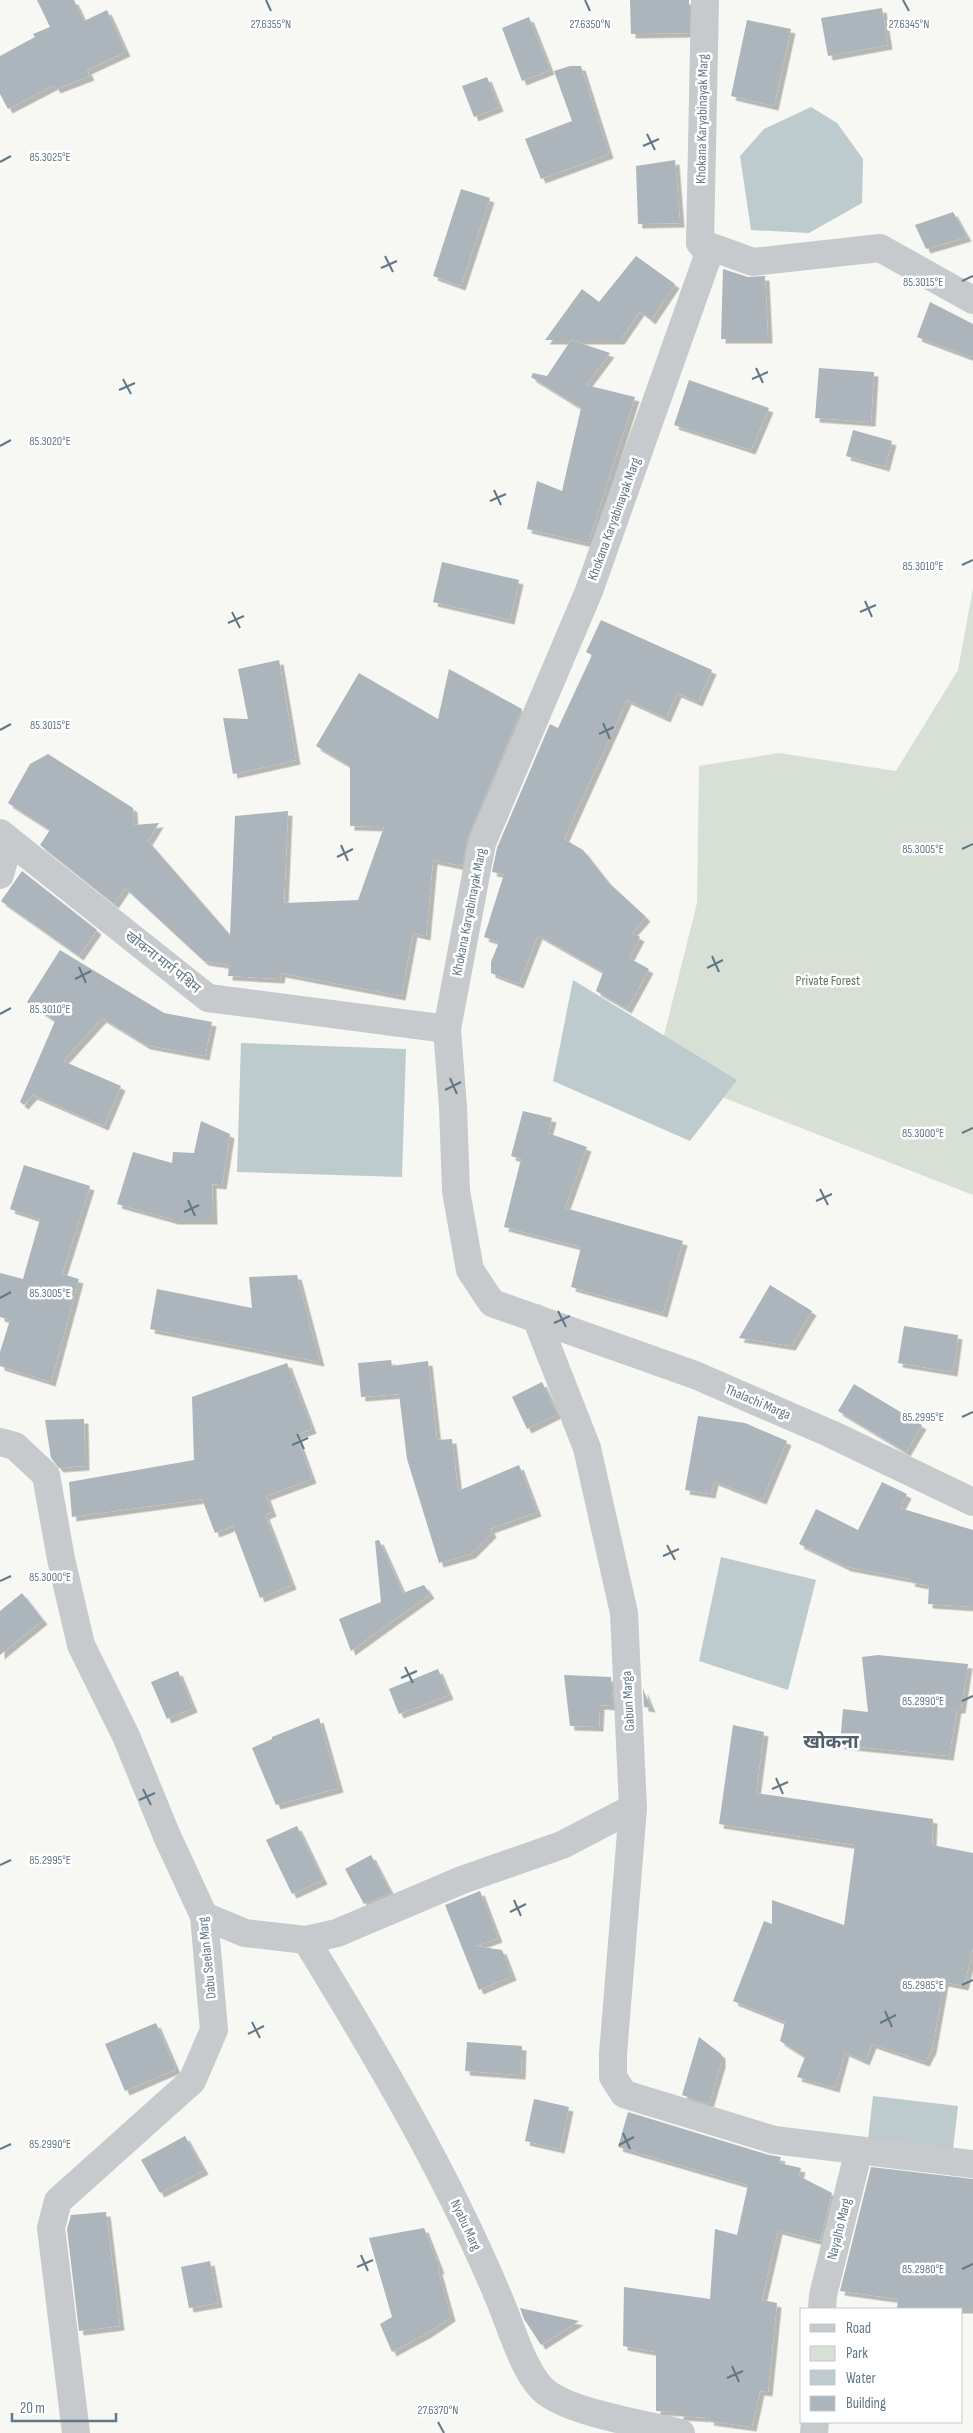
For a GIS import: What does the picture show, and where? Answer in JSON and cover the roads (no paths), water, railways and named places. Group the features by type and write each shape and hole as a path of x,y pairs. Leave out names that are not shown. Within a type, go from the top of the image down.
{"street":[{"name":"Khokana Karyabinayak Marg","path":"446,1029 482,843 589,591 709,253 700,243 705,0"},
{"path":"700,243 753,262 880,248 973,300"},
{"path":"0,875 5,837"},
{"name":"खोकना मार्ग पश्चिम","path":"5,837 208,998 446,1029"},
{"name":"Thalachi Marga","path":"446,1029 453,1107 456,1191 470,1270 492,1303 695,1375 831,1434 973,1502"},
{"name":"Gabun Marga","path":"536,1318 587,1448 624,1613 633,1808 613,2054 613,2077 624,2094 774,2140 859,2150"},
{"name":"Dabu Seelan Marg","path":"0,1442 15,1446 46,1475 61,1559 81,1645 126,1736 167,1836 204,1916 214,2030 192,2081 58,2201 51,2228 76,2433"},
{"path":"204,1916 245,1933 306,1940 337,1933 462,1880 562,1845 633,1808"},
{"name":"Nyabu Marg","path":"306,1940 355,2019 448,2188 496,2291 530,2372 546,2392 569,2406 681,2433"},
{"path":"859,2150 973,2164"},
{"name":"NayaJho Marg","path":"822,2308 823,2296 859,2150"}],"water":[{"path":"811,107 837,123 863,159 862,203 809,233 751,230 740,156 764,129"},
{"path":"573,980 737,1080 690,1141 553,1081"},
{"path":"241,1043 406,1049 402,1177 237,1172"},
{"path":"721,1557 816,1580 788,1690 699,1661"},
{"path":"873,2096 958,2106 952,2158 867,2148"}],"district":[{"name":"खोकना","path":"831,1742"}],"park label":[{"name":"Private Forest","path":"828,980"}]}
